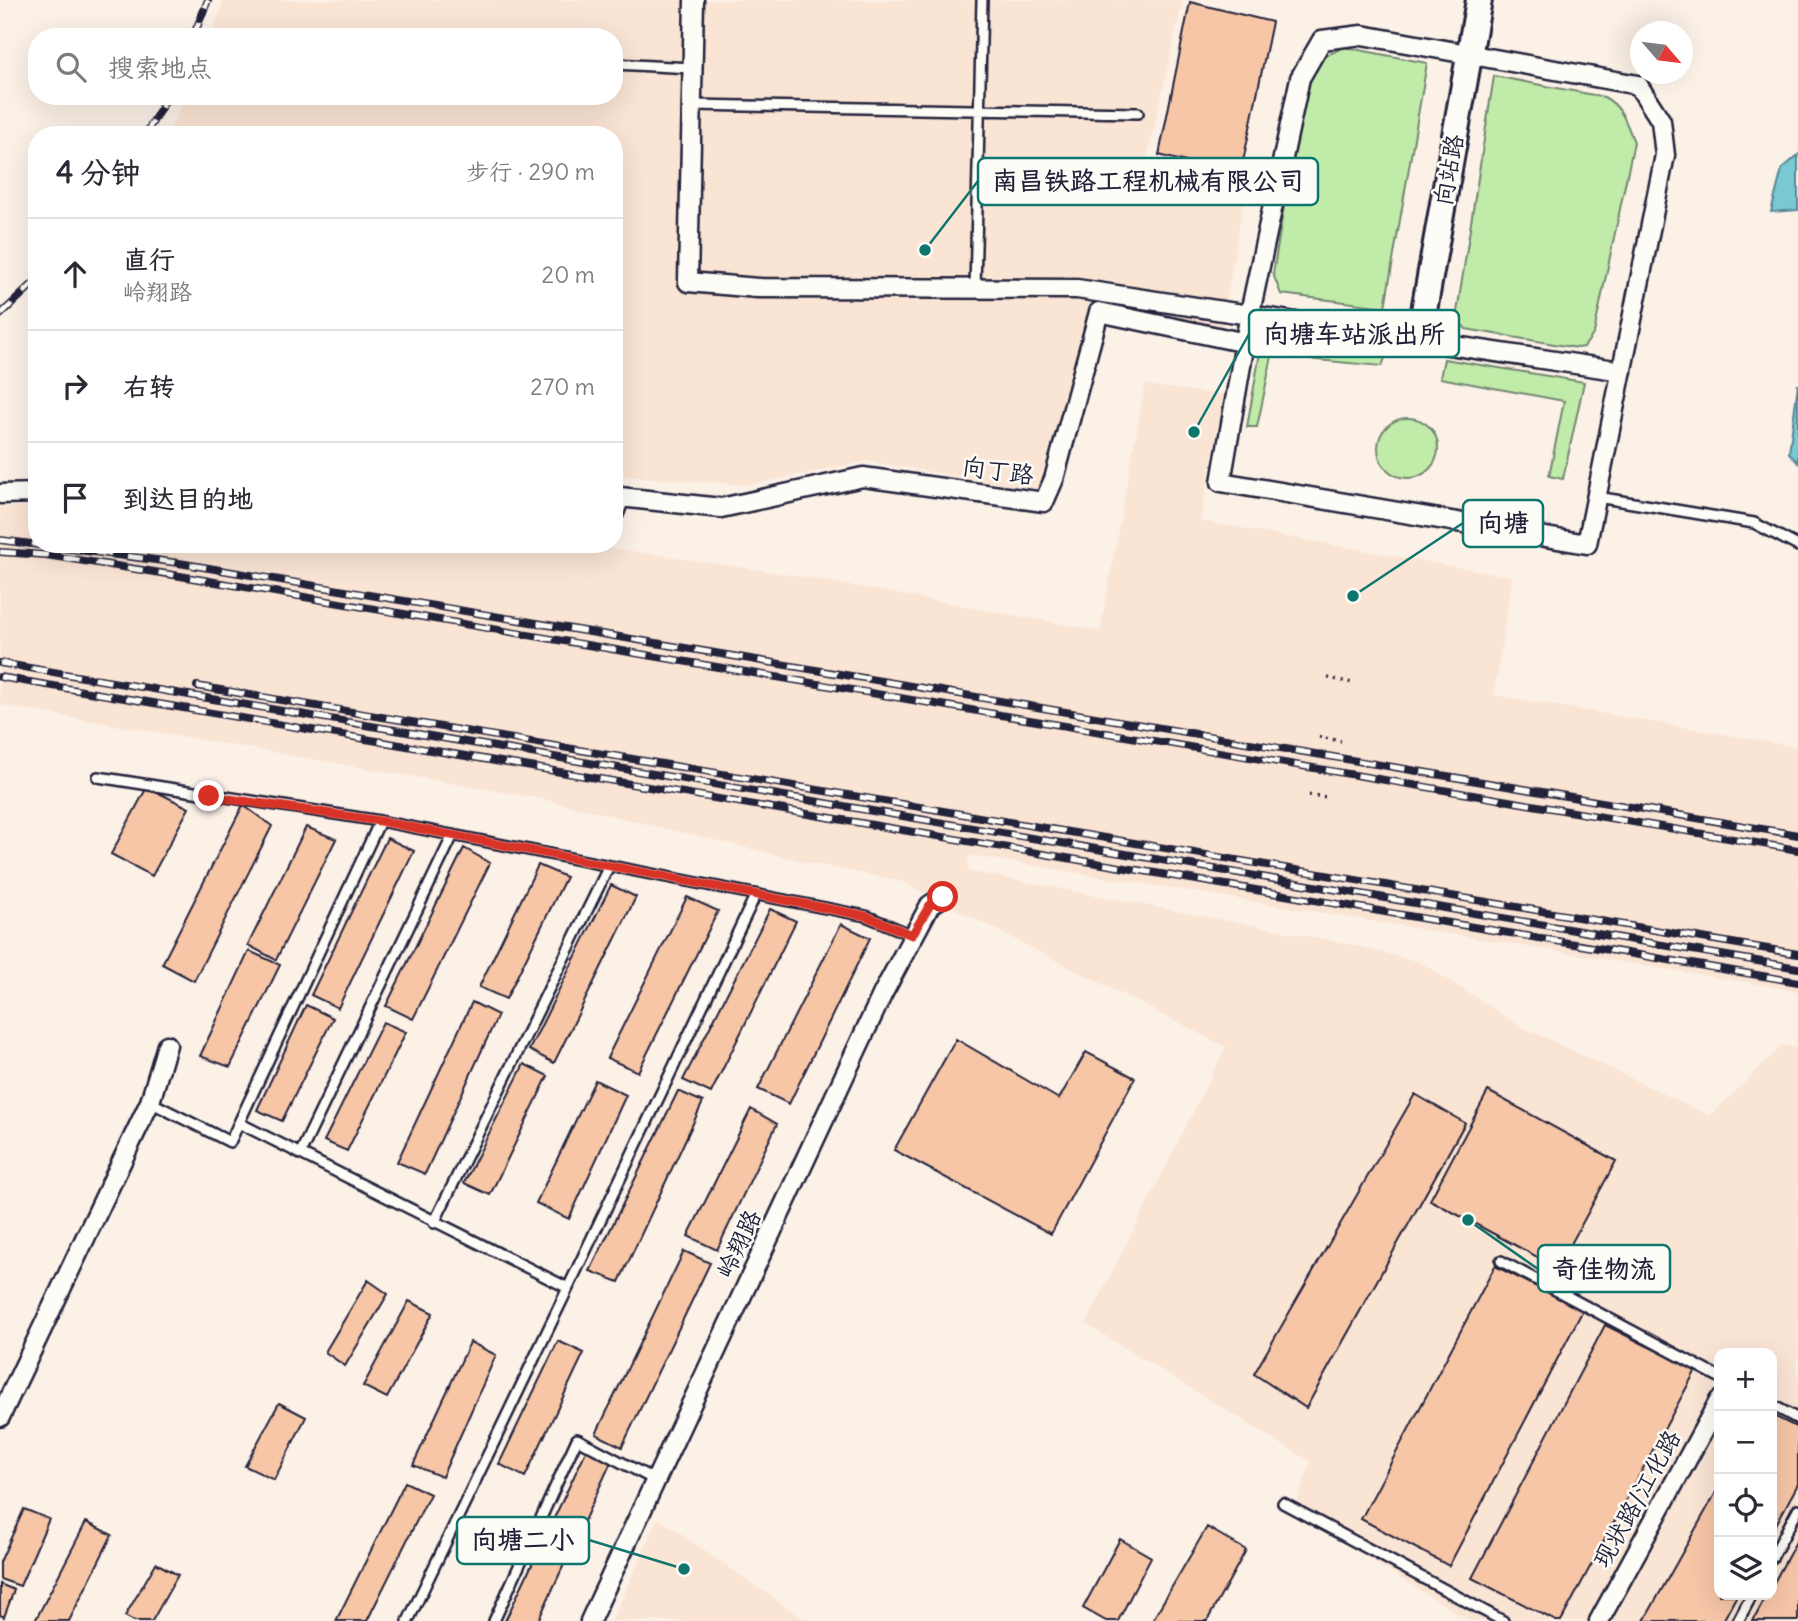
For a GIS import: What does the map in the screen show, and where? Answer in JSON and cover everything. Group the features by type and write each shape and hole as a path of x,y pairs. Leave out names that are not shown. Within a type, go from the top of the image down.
{"street":[{"path":"694,0 688,282 758,288 1077,289 1622,371"},
{"name":"向站路","path":"1419,339 1479,0"},
{"path":"1362,36 1469,55 1638,85 1661,121 1665,155 1587,544 1221,482 1250,313 1300,78 1322,40 1362,36"},
{"name":"向丁路","path":"623,497 721,508 863,477 1044,502 1054,479 1099,312 1245,343"},
{"path":"0,494 28,493"},
{"name":"岭翔路","path":"590,1621 912,935 930,905 943,897"},
{"path":"0,1417 150,1102 167,1045"},
{"name":"现状路/江化路","path":"1599,1621 1714,1410"}],"lane":[{"path":"975,289 982,0"},
{"path":"623,64 692,68"},
{"path":"692,105 1138,113"},
{"path":"1597,497 1754,523 1798,546"},
{"path":"98,777 453,835 866,916 912,935"},
{"path":"150,1102 230,1142 380,821"},
{"path":"300,1154 453,835"},
{"path":"434,1223 609,866"},
{"path":"408,1621 756,894"},
{"path":"239,1123 568,1288"},
{"path":"1502,1261 1714,1374"},
{"path":"1777,1408 1798,1419"},
{"path":"494,1621 577,1439 655,1480"},
{"path":"1283,1503 1503,1621"},
{"path":"1777,1549 1798,1509"},
{"path":"1738,1621 1749,1600"}],"path":[{"path":"1328,678 1353,683"},
{"path":"1319,737 1341,741"},
{"path":"1308,795 1328,797"}],"shaded area":[{"path":"224,0 1183,0 1146,163 1244,197 1222,327 1093,304 1037,490 867,461 749,485 623,476 623,126 172,126 182,105 623,105 623,28 214,28"},
{"path":"1145,385 1224,395 1200,521 1512,577 1494,695 1798,747 1798,991 969,855 968,871 1344,943 1420,962 1519,1025 1710,1116 1783,1045 1798,1048 1798,1621 1470,1621 1293,1512 1311,1462 1086,1324 1226,1047 901,881 805,862 543,799 0,705 0,507 28,506 28,553 505,554 623,553 623,550 798,576 1100,631"},
{"path":"658,1518 806,1621 612,1621"}],"green space":[{"path":"1344,47 1427,63 1385,307 1281,294 1273,274 1305,76 1321,58"},
{"path":"1494,76 1604,97 1620,111 1634,142 1594,333 1584,347 1466,329 1460,323 1457,312"},
{"path":"1265,324 1388,350 1382,366 1272,356 1257,427 1247,427"},
{"path":"1444,359 1584,382 1563,479 1549,476 1564,401 1440,378"},
{"path":"1408,418 1429,427 1438,448 1429,469 1408,478 1387,469 1378,448 1387,427"}],"water":[{"path":"1798,155 1798,210 1771,212 1782,169"},
{"path":"1798,384 1798,463 1789,453"}],"building":[{"path":"1190,2 1272,22 1240,176 1159,155"},
{"path":"147,787 189,808 152,876 111,854"},
{"path":"243,805 272,826 194,981 162,964"},
{"path":"306,827 336,839 276,960 248,945"},
{"path":"387,838 414,851 338,1008 311,995"},
{"path":"464,848 490,863 413,1019 386,1006"},
{"path":"538,865 566,877 506,999 479,987"},
{"path":"611,885 636,897 554,1063 529,1050"},
{"path":"687,897 718,911 638,1072 607,1058"},
{"path":"770,909 796,921 711,1093 683,1080"},
{"path":"841,924 870,938 789,1104 758,1089"},
{"path":"249,951 280,965 230,1067 200,1056"},
{"path":"472,1002 498,1015 425,1174 397,1162"},
{"path":"306,1005 333,1018 282,1121 257,1110"},
{"path":"383,1022 406,1032 347,1151 324,1141"},
{"path":"956,1039 1059,1099 1086,1052 1135,1078 1051,1234 894,1150"},
{"path":"524,1064 548,1076 490,1195 464,1183"},
{"path":"595,1080 626,1095 569,1219 536,1203"},
{"path":"678,1091 703,1102 619,1282 590,1271"},
{"path":"1488,1091 1616,1161 1558,1268 1430,1200"},
{"path":"1415,1094 1465,1123 1306,1408 1254,1374"},
{"path":"751,1109 777,1124 717,1250 688,1236"},
{"path":"684,1251 710,1263 622,1447 596,1434"},
{"path":"1495,1266 1583,1310 1449,1566 1361,1519"},
{"path":"368,1280 388,1294 345,1366 325,1352"},
{"path":"409,1301 433,1313 387,1398 363,1386"},
{"path":"1605,1325 1696,1370 1561,1621 1556,1621 1472,1578"},
{"path":"558,1341 584,1353 525,1477 499,1464"},
{"path":"470,1342 496,1355 442,1477 413,1465"},
{"path":"279,1403 306,1417 274,1480 245,1466"},
{"path":"1777,1418 1798,1428 1798,1484 1777,1523"},
{"path":"587,1449 612,1460 538,1621 505,1621"},
{"path":"405,1482 430,1494 367,1621 336,1621"},
{"path":"1714,1496 1714,1600 1734,1600 1723,1621 1644,1621"},
{"path":"24,1509 49,1519 20,1586 0,1579 0,1562"},
{"path":"86,1522 112,1535 69,1621 35,1621"},
{"path":"1207,1527 1246,1550 1207,1621 1152,1621"},
{"path":"1798,1538 1798,1621 1753,1621 1764,1600 1777,1600 1777,1577"},
{"path":"1120,1539 1151,1557 1118,1621 1106,1621 1083,1608"},
{"path":"156,1563 178,1575 152,1621 134,1621 125,1616"},
{"path":"0,1584 14,1590 4,1617 0,1615"}],"railway":[{"path":"197,28 208,0"},
{"path":"150,126 163,105"},
{"path":"0,315 28,289"},
{"path":"0,540 28,544"},
{"path":"0,552 46,555 180,576 1798,850"},
{"path":"101,553 179,563 1798,835"},
{"path":"0,663 1798,968"},
{"path":"0,677 1798,982"},
{"path":"197,686 1798,954"}],"place":[{"name":"南昌铁路工程机械有限公司","path":"925,250"},
{"name":"向塘车站派出所","path":"1194,432"},
{"name":"向塘","path":"1353,596"},
{"name":"奇佳物流","path":"1468,1220"},
{"name":"向塘二小","path":"684,1569"}],"route":[{"path":"209,796 380,821 866,916 912,935 930,905 943,897"}]}
